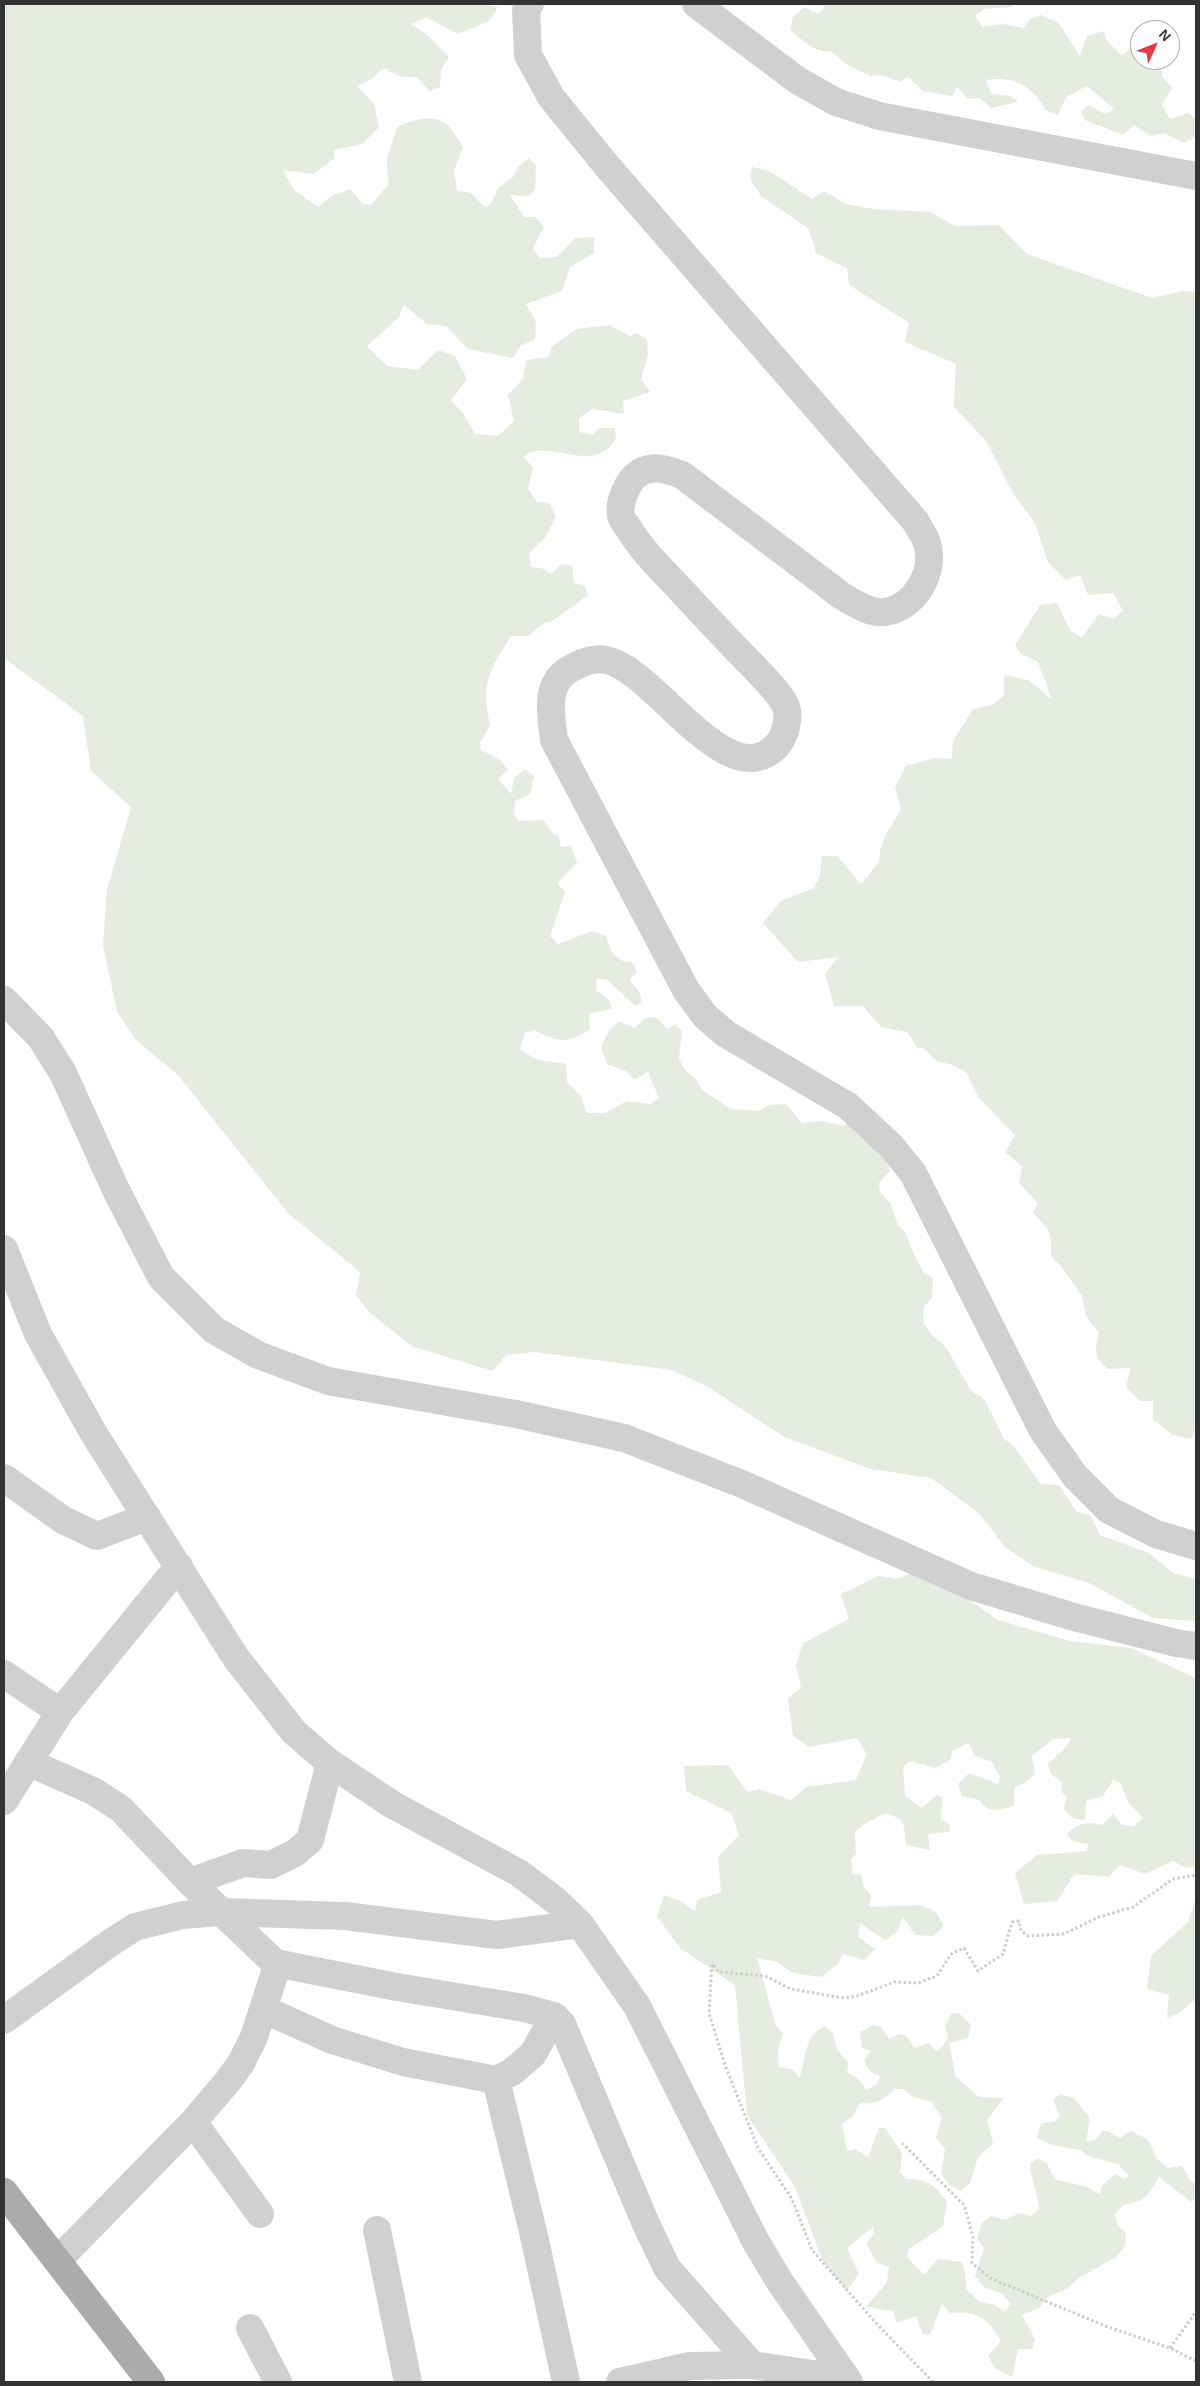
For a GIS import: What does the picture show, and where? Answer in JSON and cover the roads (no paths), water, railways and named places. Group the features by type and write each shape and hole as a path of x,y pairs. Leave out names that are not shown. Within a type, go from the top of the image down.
{"main road":[{"path":"4,2199 58,2260 100,2319 151,2382"},
{"path":"4,2199 133,2382"}],"street":[{"path":"530,4 526,9 528,55 551,97 614,173 916,522 928,544 928,572 918,592 904,604 885,612 860,608 682,475 661,467 639,473 625,488 621,516 639,546 768,682 786,707 786,728 780,742 767,754 749,758 730,755 713,744 625,668 606,660 585,661 566,671 555,682 549,708 554,740 686,990 705,1016 740,1044 848,1106 890,1146 913,1173 1043,1431 1075,1476 1109,1510 1156,1534 1196,1546"},
{"path":"696,4 797,80 836,102 879,116 1196,176"},
{"path":"4,1000 41,1038 63,1074 116,1190 161,1277 214,1330 258,1355 328,1381 516,1414 624,1438 742,1484 971,1586 1074,1617 1176,1643 1196,1646"},
{"path":"4,1248 38,1334 94,1434 236,1658 294,1732 330,1763 393,1805 520,1873 556,1900 580,1924 637,2006 756,2242 780,2282 847,2380"},
{"path":"4,1478 63,1520 97,1536 147,1517"},
{"path":"4,1800 60,1712 179,1566"},
{"path":"4,1674 60,1712"},
{"path":"28,1762 93,1791 120,1809 220,1912 275,1963 554,2016 562,2024 646,2224 667,2268 752,2365"},
{"path":"190,1882 243,1863 270,1865 295,1853 310,1840 330,1763"},
{"path":"4,2020 110,1942 135,1927 182,1915 220,1912 345,1916 496,1935 580,1924"},
{"path":"58,2260 193,2122 241,2063 254,2037 275,1972 275,1963"},
{"path":"263,2009 332,2040 403,2062 496,2080 512,2072 532,2054 554,2016"},
{"path":"496,2080 534,2236 566,2382"},
{"path":"193,2122 260,2214"},
{"path":"377,2230 408,2382"},
{"path":"250,2328 278,2382"},
{"path":"620,2382 690,2366 752,2365 784,2376 847,2380"}]}
